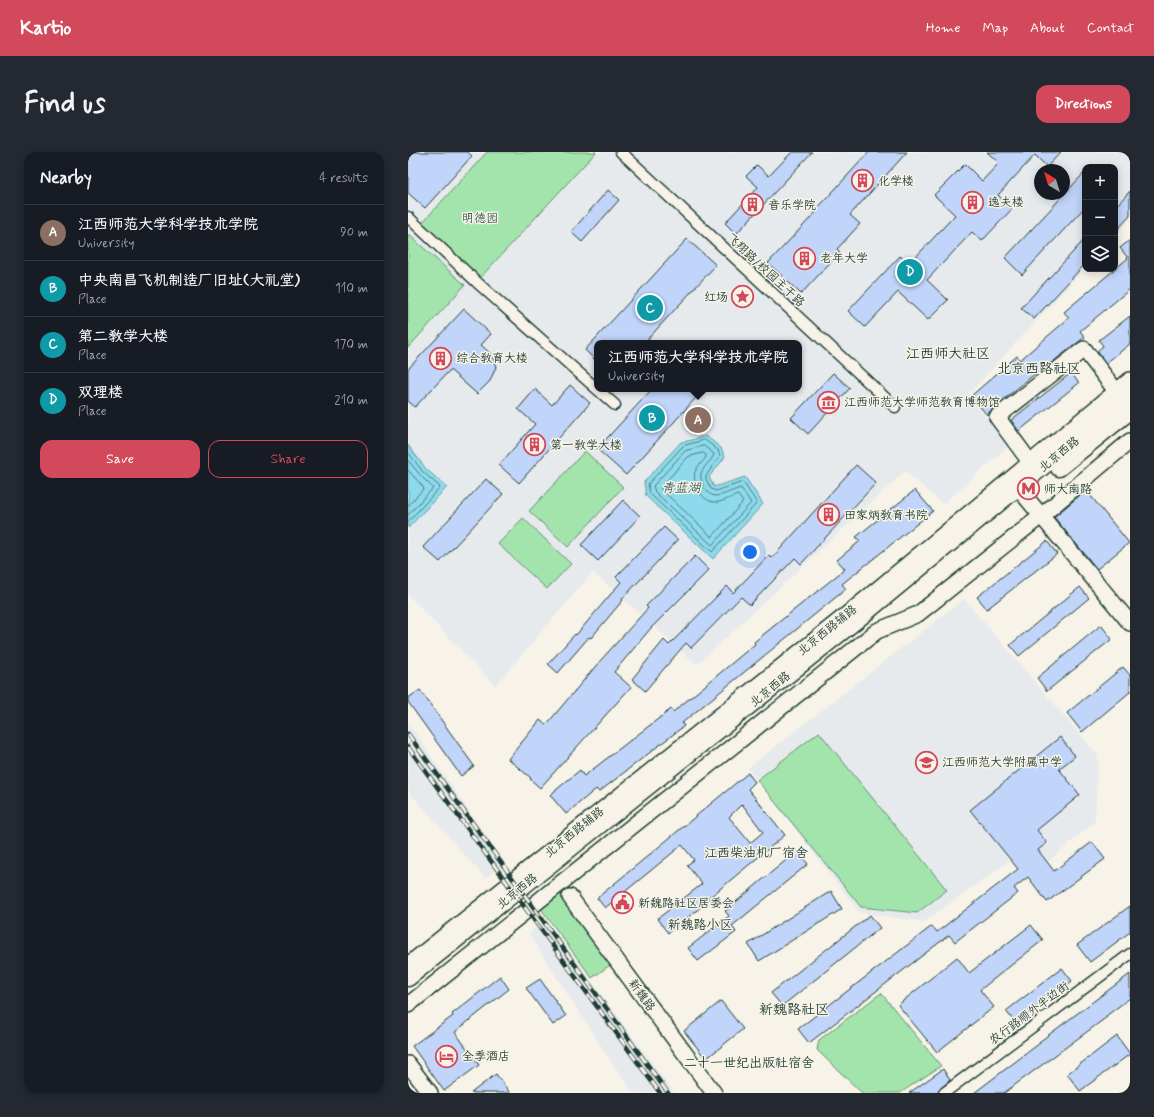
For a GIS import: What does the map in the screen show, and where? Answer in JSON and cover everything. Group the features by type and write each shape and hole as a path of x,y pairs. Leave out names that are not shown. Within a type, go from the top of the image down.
{"main road":[{"path":"1030,462 997,417 1084,349 1123,393"},
{"name":"北京西路辅路","path":"408,965 862,602 1030,462 1123,393 1130,380"},
{"name":"北京西路","path":"408,978 863,614 1123,393"},
{"name":"北京西路","path":"408,990 1130,411"},
{"path":"408,1005 877,631 918,614 1041,516 1130,441"},
{"path":"1024,496 1130,624"},
{"name":"新魏路","path":"570,897 714,1093"},
{"path":"408,1064 430,1093"},
{"path":"408,1080 417,1093"}],"street":[{"name":"飞翔路/校园主干路","path":"620,152 895,407"},
{"path":"408,217 481,286 594,386"},
{"path":"600,392 615,405"},
{"name":"农行路顺外半边街","path":"944,1093 1130,954"}],"shaded area":[{"path":"408,152 1130,152 1130,219 1118,233 1118,164 1082,164 1082,271 969,394 1008,447 943,504 905,471 697,665 593,572 495,686 408,595"},
{"name":"江西师范大学附属中学","path":"964,599 1098,755 1095,822 1025,881 1011,860 924,922 859,912 748,768"},
{"path":"408,722 504,863 485,878 408,791"},
{"path":"546,919 674,1093 633,1093 606,1054 529,934"}],"green space":[{"name":"明德园","path":"487,152 596,152 480,278 421,224"},
{"path":"408,234 465,285 408,348"},
{"path":"585,451 623,487 568,547 529,511"},
{"path":"523,518 571,564 547,589 498,544"},
{"path":"819,732 947,890 917,913 861,907 757,780"},
{"path":"559,891 613,963 592,978 539,906"},
{"path":"881,993 941,1066 900,1093 862,1093 817,1050 819,1040"}],"water":[{"name":"青蓝湖","path":"706,436 721,448 725,457 709,477 714,487 745,477 763,504 713,559 646,496 644,482 681,442"},
{"path":"408,445 426,469 447,487 408,528"}],"building":[{"path":"408,152 468,152 472,156 425,208 408,193"},
{"name":"音乐学院","path":"792,152 812,152 736,234 725,223 758,187 746,176 757,165 769,176"},
{"path":"869,152 907,152 850,215 860,224 837,249 840,252 801,294 768,263 817,211 816,210"},
{"path":"987,152 1061,152 1050,164 1044,164 1035,155 998,195 1012,209 982,241 972,232 927,280 948,300 928,320 898,292 865,327 848,311 900,256 909,264 955,215 934,195 965,164 982,181 999,163"},
{"path":"1082,175 1082,210 1022,275 1005,258 1059,200 1070,200 1070,188"},
{"path":"608,190 619,200 582,242 571,232"},
{"path":"1130,191 1130,216 1118,229 1118,204"},
{"path":"687,239 716,265 647,340 594,340"},
{"path":"1130,240 1130,289 1080,331 1085,337 1037,374 1036,373 987,415 971,396 1017,356 1020,360 1069,318 1064,312 1111,272 1118,272 1118,266 1128,258 1120,248"},
{"path":"1082,242 1082,267 1034,319 1021,308"},
{"name":"综合教育大楼","path":"464,309 491,334 481,345 492,355 496,367 490,381 477,394 450,370 415,407 408,401 408,369"},
{"path":"1130,316 1130,344 1106,363 1097,351 1103,346 1099,340"},
{"path":"594,340 594,359 585,350"},
{"path":"833,373 850,388 808,434 791,418"},
{"path":"1071,373 1079,383 1019,431 1011,420"},
{"name":"第一教学大楼","path":"570,385 590,403 519,483 499,465 535,424 518,409 535,389 552,405"},
{"path":"649,392 701,392 626,475 597,449"},
{"path":"856,465 876,483 801,564 795,558 750,605 741,597 691,648 686,643 645,691 632,679 664,640 669,645 727,586 733,593 769,555 772,558"},
{"path":"486,479 503,494 440,562 423,547"},
{"path":"915,490 933,511 842,584 846,589 682,723 684,726 599,792 596,789 566,814 550,795 580,770 584,776 671,709 673,712 755,644 754,642 845,569 837,560 860,541 856,537"},
{"path":"1086,490 1129,543 1097,569 1054,517"},
{"path":"623,500 640,516 598,561 581,545"},
{"path":"664,527 678,540 622,599 623,600 591,638 589,637 558,673 548,664 575,634 576,635 621,582 616,577"},
{"path":"1047,541 1057,554 987,609 977,597"},
{"path":"695,556 709,570 651,628 614,672 631,687 540,788 530,779 531,778 508,759 540,720 546,725 600,661 648,608 646,606"},
{"path":"1080,587 1089,598 1019,656 1010,645"},
{"path":"1101,625 1112,639 1047,691 1037,678"},
{"path":"1123,667 1130,675 1130,692 1082,732 1067,713"},
{"path":"420,690 474,766 461,776 408,702 408,698"},
{"path":"1060,737 1075,756 1059,769 1080,795 1037,830 1047,843 1038,850 1054,871 1092,842 1105,859 1047,902 1028,877 1014,888 1018,893 955,942 949,935 809,1043 798,1029 932,926 937,932 1018,869 970,810"},
{"path":"748,773 755,782 748,789 785,835 709,898 710,900 668,933 657,919 702,884 687,865 694,860 682,845 605,908 597,898","holes":["742,804 763,832 750,843 729,817"]},
{"path":"797,851 808,864 732,926 736,932 698,961 688,948 729,916 725,911"},
{"path":"831,891 842,909 759,961 748,944"},
{"path":"1130,906 1130,932 1090,962 1077,945"},
{"path":"870,915 880,928 782,1006 771,993"},
{"path":"1031,925 1043,940 980,990 994,1007 937,1052 898,1005 957,957 969,973"},
{"path":"1062,968 1072,981 1016,1024 1006,1011"},
{"path":"1130,974 1130,998 1106,1016 1107,1017 1004,1093 974,1093 1040,1043 1039,1042"},
{"name":"全季酒店","path":"500,976 509,989 455,1032 479,1065 444,1091 412,1046 453,1016 452,1014"},
{"path":"540,979 566,1016 553,1025 526,988"},
{"path":"721,1001 743,1029 706,1059 684,1031"},
{"path":"1117,1036 1130,1054 1080,1091 1067,1074"},
{"path":"943,1069 950,1080 938,1091 935,1093 909,1093"},
{"path":"496,1074 510,1093 471,1093"}],"railway":[{"path":"408,734 668,1093"},
{"path":"408,747 660,1093"}],"place":[{"name":"化学楼","path":"862,181"},
{"name":"逸夫楼","path":"973,202"},
{"name":"音乐学院","path":"752,205"},
{"name":"老年大学","path":"804,258"},
{"name":"双理楼","path":"910,272"},
{"name":"红场","path":"743,297"},
{"name":"第二教学大楼","path":"650,308"},
{"name":"综合教育大楼","path":"440,358"},
{"name":"江西师范大学师范教育博物馆","path":"829,402"},
{"name":"中央南昌飞机制造厂旧址(大礼堂)","path":"652,418"},
{"name":"江西师范大学科学技术学院","path":"698,420"},
{"name":"第一教学大楼","path":"535,445"},
{"name":"师大南路","path":"1029,489"},
{"name":"田家炳教育书院","path":"829,515"},
{"name":"江西师范大学附属中学","path":"927,762"},
{"name":"新魏路社区居委会","path":"623,903"},
{"name":"全季酒店","path":"446,1056"}],"district":[{"name":"江西师大社区","path":"948,353"},
{"name":"北京西路社区","path":"1039,368"},
{"name":"江西柴油机厂宿舍","path":"756,852"},
{"name":"新魏路小区","path":"700,924"},
{"name":"新魏路社区","path":"794,1009"},
{"name":"二十一世纪出版社宿舍","path":"749,1062"}]}
